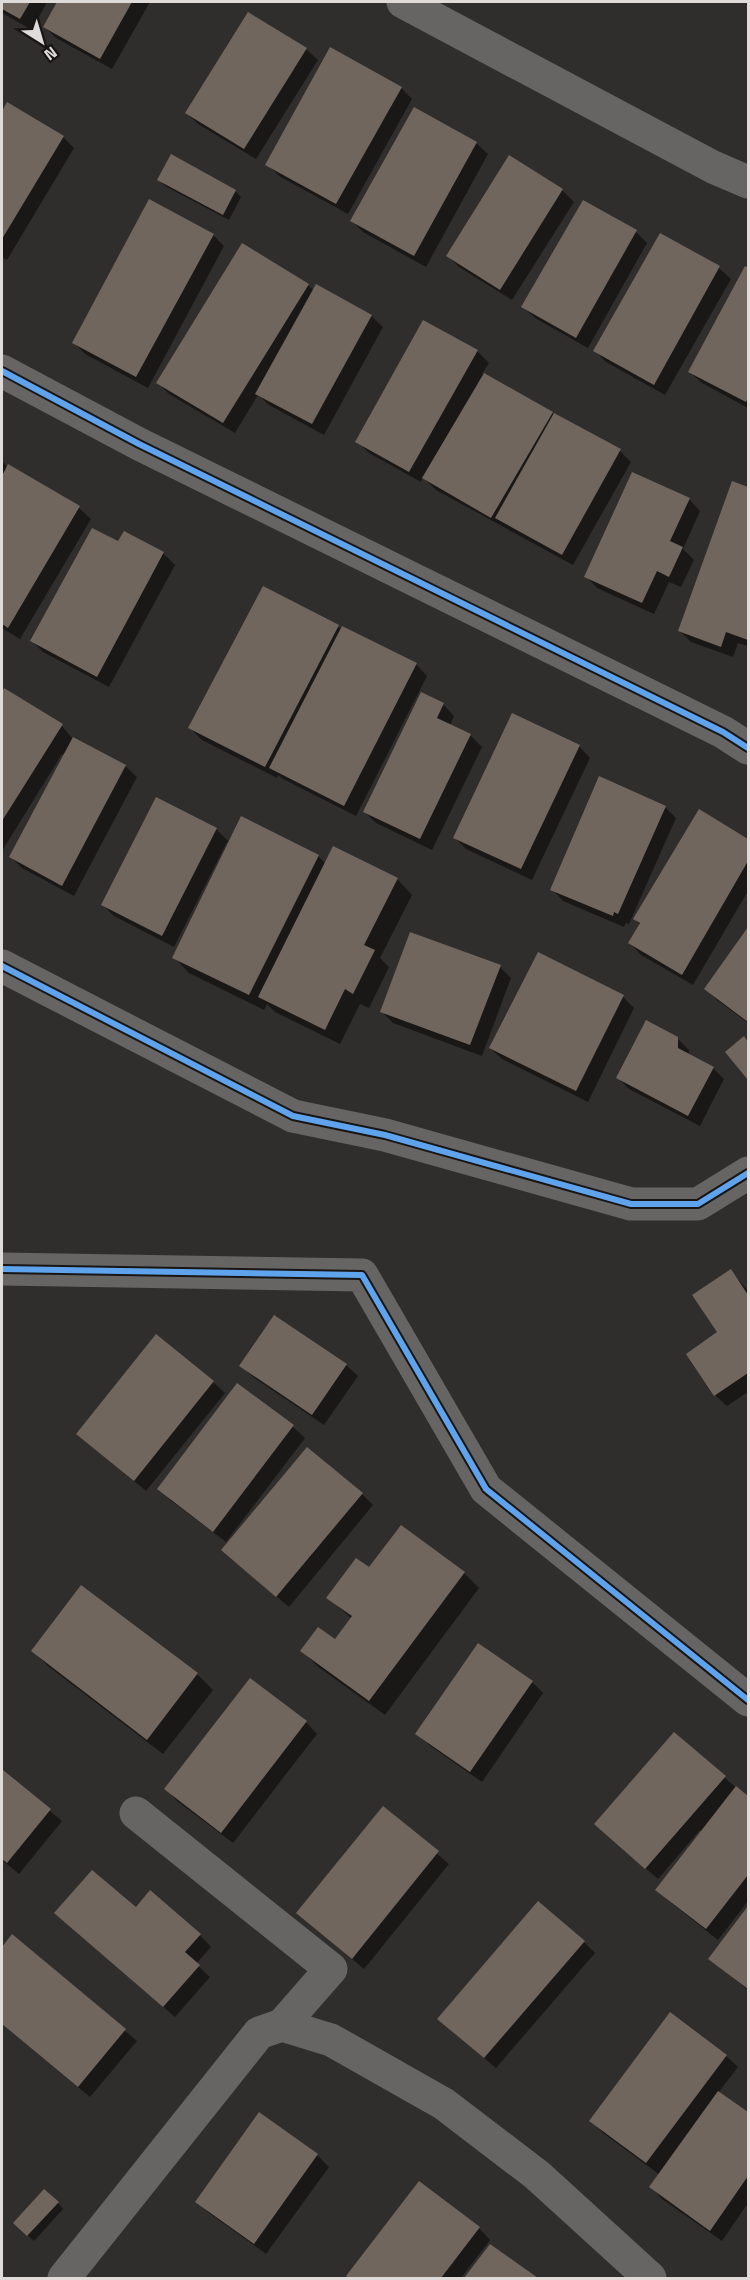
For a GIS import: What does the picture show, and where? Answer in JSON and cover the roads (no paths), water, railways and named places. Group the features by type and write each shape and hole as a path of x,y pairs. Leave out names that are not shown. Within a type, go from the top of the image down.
{"street":[{"path":"403,2 713,167 748,182"},
{"path":"2,371 139,444 723,732 748,748"},
{"path":"2,966 293,1116 385,1135 631,1204 698,1204 748,1173"},
{"path":"2,1269 362,1275 486,1489 748,1700"},
{"path":"64,2278 259,2033 282,2025 331,1969 136,1813"},
{"path":"282,2025 331,2040 444,2104 537,2175 650,2278"}]}
